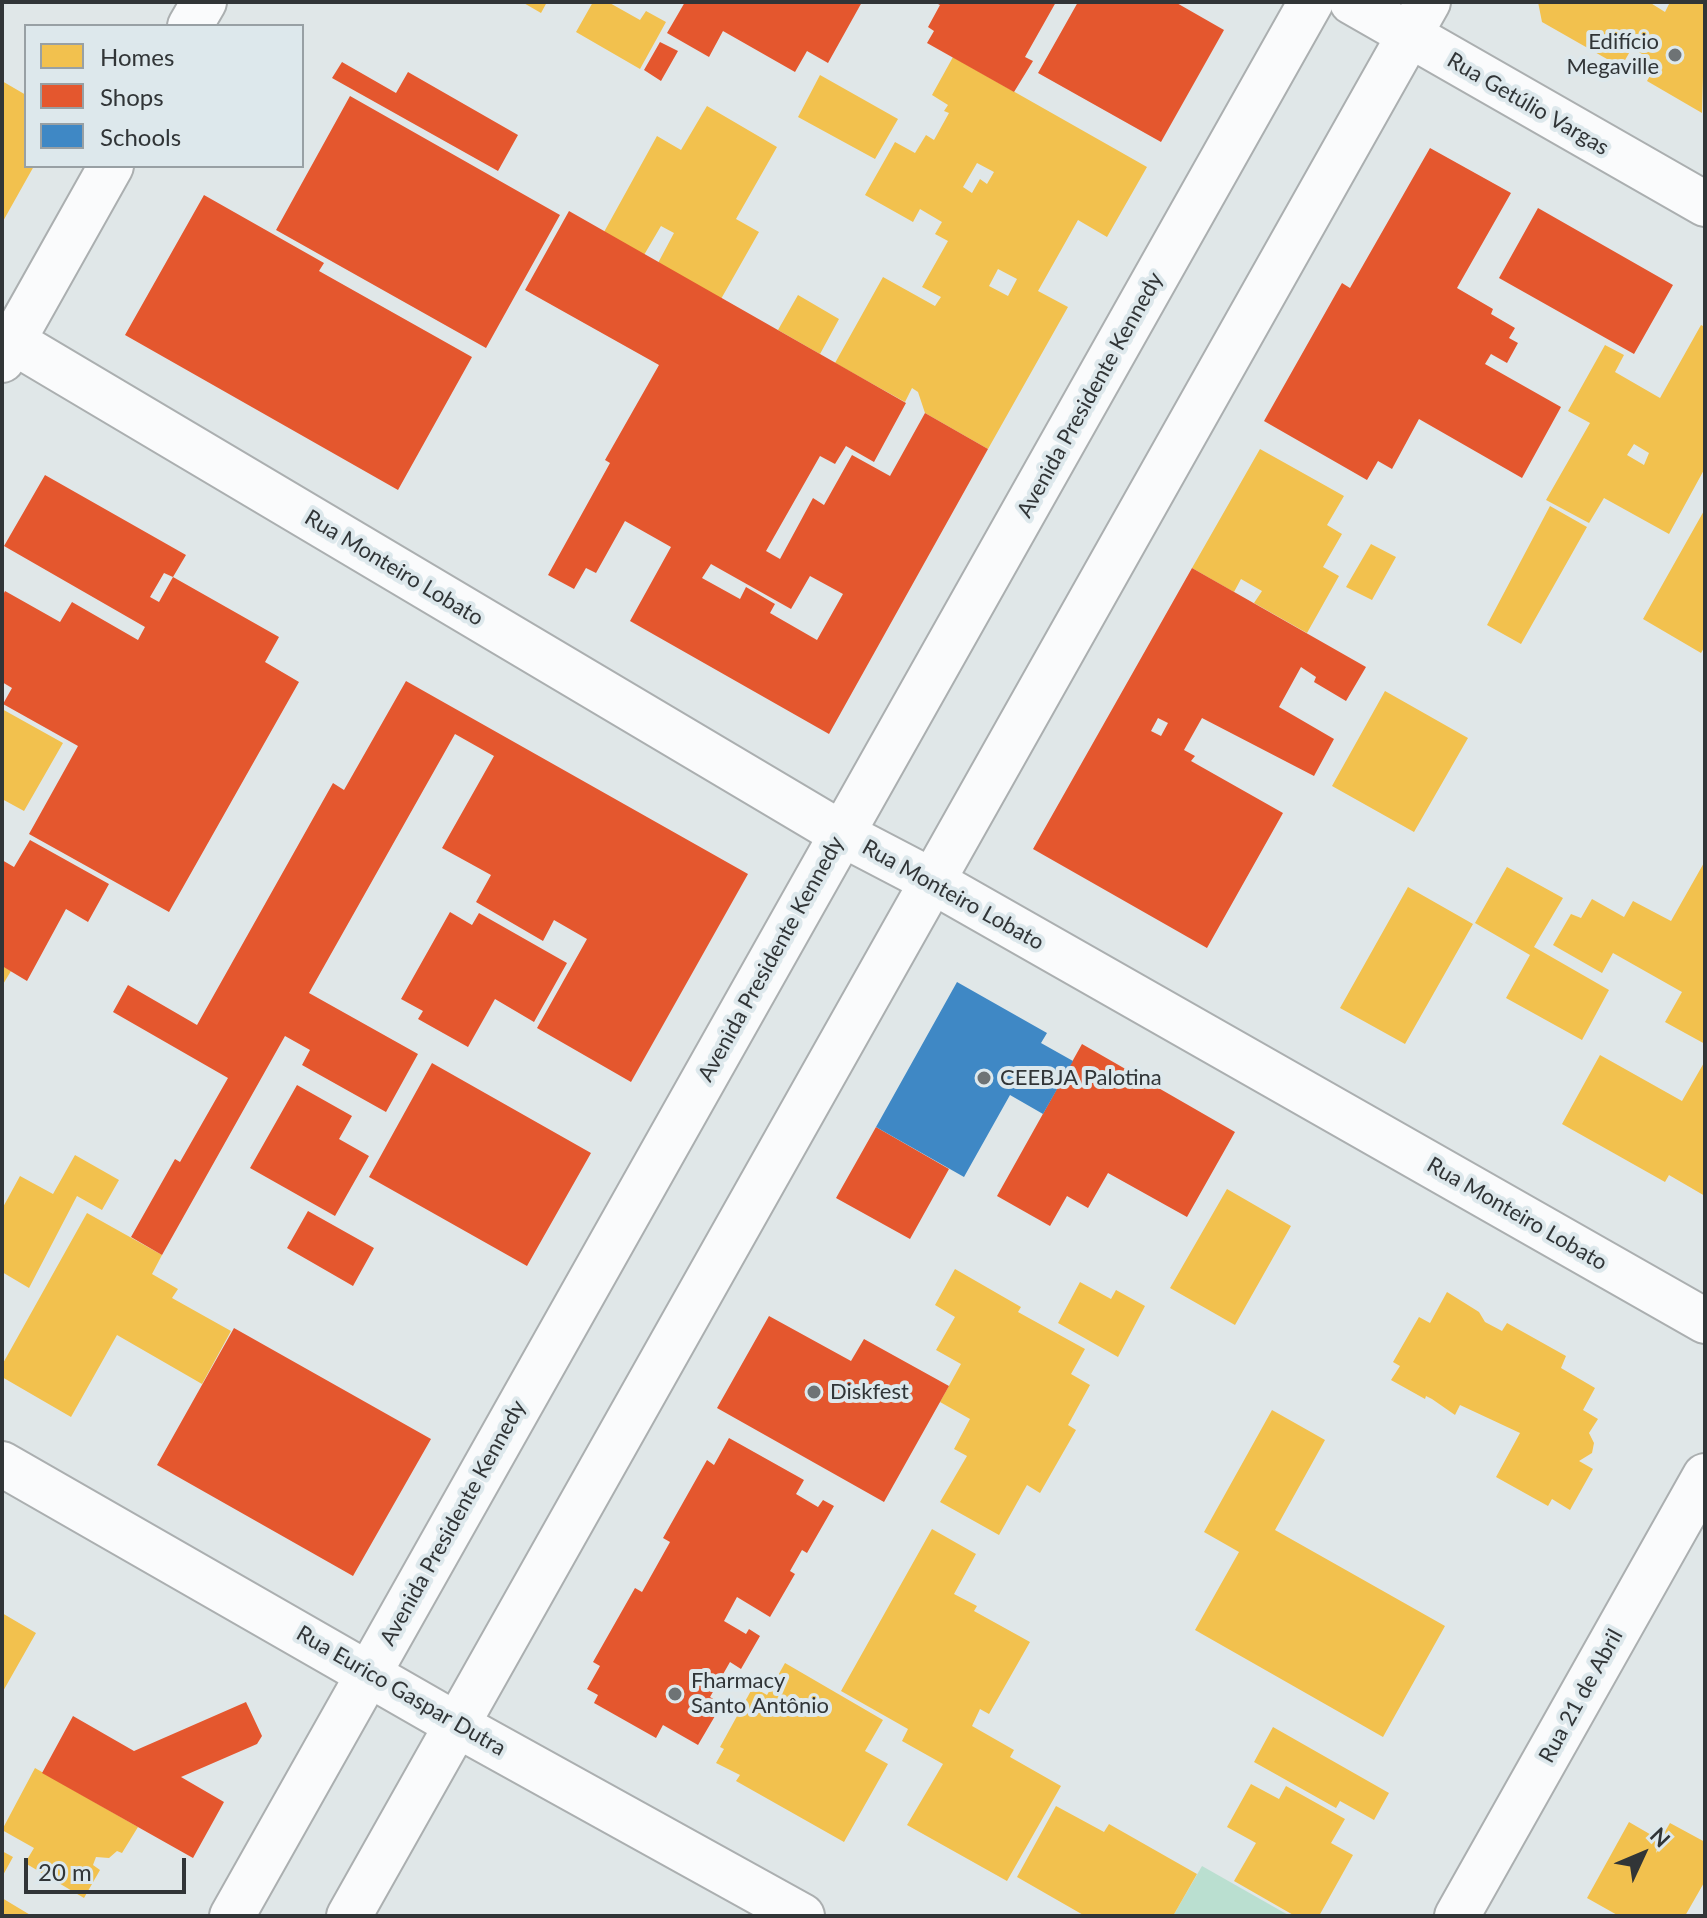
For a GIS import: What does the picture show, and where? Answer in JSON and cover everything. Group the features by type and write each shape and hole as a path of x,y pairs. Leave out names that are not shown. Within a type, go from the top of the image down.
{"main road":[{"path":"191,24 204,2"},
{"name":"Avenida Presidente Kennedy","path":"232,1916 1311,2"},
{"name":"Rua Getúlio Vargas","path":"1352,2 1419,19 1705,204"},
{"path":"349,1916 1419,19"},
{"path":"6,346 110,168"},
{"name":"Rua Monteiro Lobato","path":"6,346 842,834 932,881 1705,1321"},
{"name":"Rua Eurico Gaspar Dutra","path":"2,1464 457,1725 802,1916"},
{"name":"Rua 21 de Abril","path":"1457,1916 1705,1476"}],"green space":[{"path":"1202,1866 1290,1916 1173,1916"}],"building: Homes":[{"path":"522,2 547,2 541,13"},
{"path":"593,2 608,2 640,20 646,11 666,22 640,69 576,32"},
{"name":"Edifício Megaville","path":"1538,2 1649,2 1665,12 1670,2 1705,2 1702,113 1647,81 1657,63 1632,48 1621,67 1542,22"},
{"path":"953,57 1147,167 1107,237 1078,220 1038,291 1068,307 988,449 925,413 918,392 912,388 905,402 835,363 883,277 935,306 941,297 922,287 948,241 935,234 942,222 920,209 913,222 865,195 895,142 915,153 926,135 934,140 949,113 944,111 948,105 932,95","holes":["977,163 994,172 987,184 980,179 972,193 963,187","998,269 1017,279 1008,296 989,286"]},
{"path":"820,75 898,119 875,159 798,117"},
{"path":"2,81 24,94 24,168 33,168 2,223"},
{"path":"707,106 777,147 736,219 759,232 721,299 658,263 674,233 661,226 644,255 604,232 657,136 681,150"},
{"path":"798,295 839,319 820,354 778,330"},
{"path":"1701,325 1705,327 1705,468 1669,534 1604,498 1589,523 1546,500 1590,423 1568,411 1605,345 1624,355 1615,372 1660,398","holes":["1634,444 1649,453 1644,465 1627,455"]},
{"path":"1260,449 1344,496 1327,525 1342,534 1323,567 1339,576 1307,633 1254,603 1262,591 1241,579 1234,592 1192,568"},
{"path":"1550,506 1587,527 1521,644 1487,625"},
{"path":"1705,509 1705,646 1701,653 1643,619"},
{"path":"1371,544 1396,557 1372,600 1346,587"},
{"path":"1385,691 1468,738 1414,832 1332,786"},
{"path":"2,709 63,743 24,811 2,799"},
{"path":"1705,861 1705,1044 1665,1022 1682,992 1613,953 1602,973 1553,945 1571,914 1581,918 1592,899 1624,917 1633,901 1671,921"},
{"path":"1507,867 1563,898 1534,947 1609,990 1582,1040 1506,998 1530,955 1475,923"},
{"path":"1408,887 1473,924 1405,1044 1340,1008"},
{"path":"2,966 11,971 2,986"},
{"path":"1600,1055 1682,1101 1705,1061 1705,1196 1669,1175 1665,1182 1562,1124"},
{"path":"75,1155 119,1180 102,1210 77,1196 29,1288 2,1272 2,1209 20,1176 53,1194"},
{"path":"1227,1189 1291,1226 1235,1325 1170,1288"},
{"path":"87,1213 162,1255 152,1274 178,1289 172,1298 231,1331 202,1384 117,1335 71,1417 2,1377 2,1365"},
{"path":"955,1269 1021,1307 1018,1312 1085,1349 1071,1374 1090,1385 1068,1425 1076,1430 1040,1493 1027,1485 999,1535 940,1502 967,1456 954,1449 970,1419 940,1402 961,1364 936,1350 955,1317 935,1305"},
{"path":"1080,1282 1111,1299 1116,1290 1145,1306 1118,1357 1058,1323"},
{"path":"1447,1292 1479,1312 1485,1322 1502,1331 1507,1323 1566,1356 1561,1368 1595,1388 1583,1410 1598,1419 1589,1433 1594,1443 1592,1453 1579,1461 1593,1469 1570,1510 1552,1499 1548,1506 1496,1477 1520,1433 1460,1405 1455,1415 1432,1399 1426,1396 1425,1399 1391,1380 1400,1366 1393,1362 1419,1317 1430,1323"},
{"path":"1272,1410 1325,1440 1275,1530 1445,1626 1383,1737 1195,1630 1239,1552 1204,1532"},
{"path":"932,1529 976,1554 954,1594 977,1606 974,1611 1030,1642 989,1714 980,1709 972,1726 1014,1750 1010,1757 1061,1786 1007,1881 907,1825 943,1764 902,1741 908,1729 841,1691"},
{"path":"2,1613 36,1633 2,1693"},
{"path":"785,1663 883,1720 865,1751 888,1764 844,1842 736,1781 740,1775 716,1763 724,1749 720,1747 753,1687 767,1695"},
{"path":"1273,1727 1389,1793 1374,1820 1340,1801 1336,1808 1254,1762"},
{"path":"35,1768 138,1827 122,1853 117,1851 109,1858 96,1857 93,1865 100,1870 84,1898 25,1863 34,1848 2,1830"},
{"path":"1251,1784 1279,1799 1286,1786 1345,1819 1331,1843 1353,1855 1319,1916 1295,1916 1234,1881 1256,1843 1227,1827"},
{"path":"1056,1806 1104,1832 1109,1824 1197,1874 1173,1916 1085,1916 1017,1877"},
{"path":"1629,1822 1660,1840 1670,1823 1705,1842 1705,1881 1685,1916 1619,1916 1587,1898"},
{"path":"2,1851 13,1857 2,1877"},
{"path":"2,1898 32,1916 2,1916"}],"building: Shops":[{"path":"685,2 862,2 828,63 807,51 795,72 723,31 709,57 667,33"},
{"path":"934,2 1056,2 1025,57 1033,61 1014,92 927,43 934,31 928,27 940,5"},
{"path":"1078,2 1175,2 1224,30 1161,142 1038,73"},
{"path":"660,42 678,51 661,81 644,70"},
{"path":"342,62 396,93 408,72 518,135 498,171 332,78"},
{"path":"350,96 560,215 486,348 276,230"},
{"path":"1430,148 1511,193 1457,288 1493,309 1491,314 1515,328 1509,338 1518,343 1507,363 1491,354 1485,364 1561,407 1522,478 1419,419 1392,469 1378,461 1367,480 1264,421 1342,283 1350,288"},
{"path":"204,195 324,263 319,271 472,357 398,490 125,335"},
{"path":"1538,208 1673,285 1634,354 1499,278"},
{"path":"569,211 906,403 874,462 846,446 835,464 820,456 766,551 780,559 813,498 824,505 852,455 890,476 925,413 988,449 829,734 630,621 671,547 625,521 596,573 586,568 574,589 548,575 610,463 605,460 659,365 525,290","holes":["711,564 791,609 810,576 843,594 817,640 770,613 775,604 746,587 740,599 702,578"]},
{"path":"45,475 186,555 173,577 279,637 265,662 299,682 169,912 29,834 78,746 3,704 12,688 2,682 2,597 5,591 60,622 72,602 138,640 145,627 4,546","holes":["164,573 173,577 159,602 150,597"]},
{"path":"1192,568 1366,667 1346,701 1314,682 1316,677 1301,667 1279,707 1334,739 1314,776 1202,718 1184,750 1195,756 1191,761 1283,813 1207,948 1033,849","holes":["1158,718 1168,723 1161,736 1151,731"]},
{"path":"406,681 748,874 631,1082 537,1028 587,939 554,920 543,941 476,902 491,875 442,848 494,756 455,734 309,993 418,1054 386,1112 302,1065 310,1050 285,1036 162,1255 131,1237 175,1159 180,1162 228,1078 113,1012 128,985 197,1025 333,783 344,790"},
{"path":"30,840 109,884 88,922 66,909 27,981 2,966 2,860 14,867"},
{"path":"450,912 472,925 479,913 567,963 534,1022 495,999 468,1047 418,1019 423,1011 401,999"},
{"path":"1082,1044 1235,1132 1187,1217 1108,1173 1088,1208 1067,1196 1050,1226 997,1196"},
{"path":"432,1063 591,1153 527,1266 369,1177"},
{"path":"297,1085 352,1116 339,1139 369,1156 335,1216 250,1168"},
{"path":"876,1127 949,1169 910,1239 836,1198"},
{"path":"308,1211 374,1248 353,1286 287,1248"},
{"path":"769,1316 851,1361 864,1339 949,1386 884,1502 717,1408"},
{"path":"234,1328 431,1439 353,1576 157,1465"},
{"path":"729,1438 804,1480 796,1494 818,1507 823,1500 834,1506 807,1553 802,1550 790,1571 795,1574 770,1617 737,1597 724,1621 746,1634 749,1629 760,1636 741,1669 730,1662 710,1697 722,1704 698,1745 663,1725 656,1738 594,1703 598,1695 587,1689 600,1666 593,1662 635,1588 642,1592 670,1542 663,1538 707,1460 714,1465"},
{"path":"246,1702 262,1736 257,1744 181,1777 224,1802 193,1858 42,1773 73,1716 134,1751"}],"building: Schools":[{"name":"CEEBJA Palotina","path":"957,982 1047,1033 1041,1043 1073,1061 1043,1114 1010,1095 964,1177 876,1127"}],"place":[{"name":"Edifício Megaville","path":"1675,55"},
{"name":"CEEBJA Palotina","path":"984,1078"},
{"name":"Diskfest","path":"814,1392"},
{"name":"Fharmacy Santo Antônio","path":"675,1694"}]}
